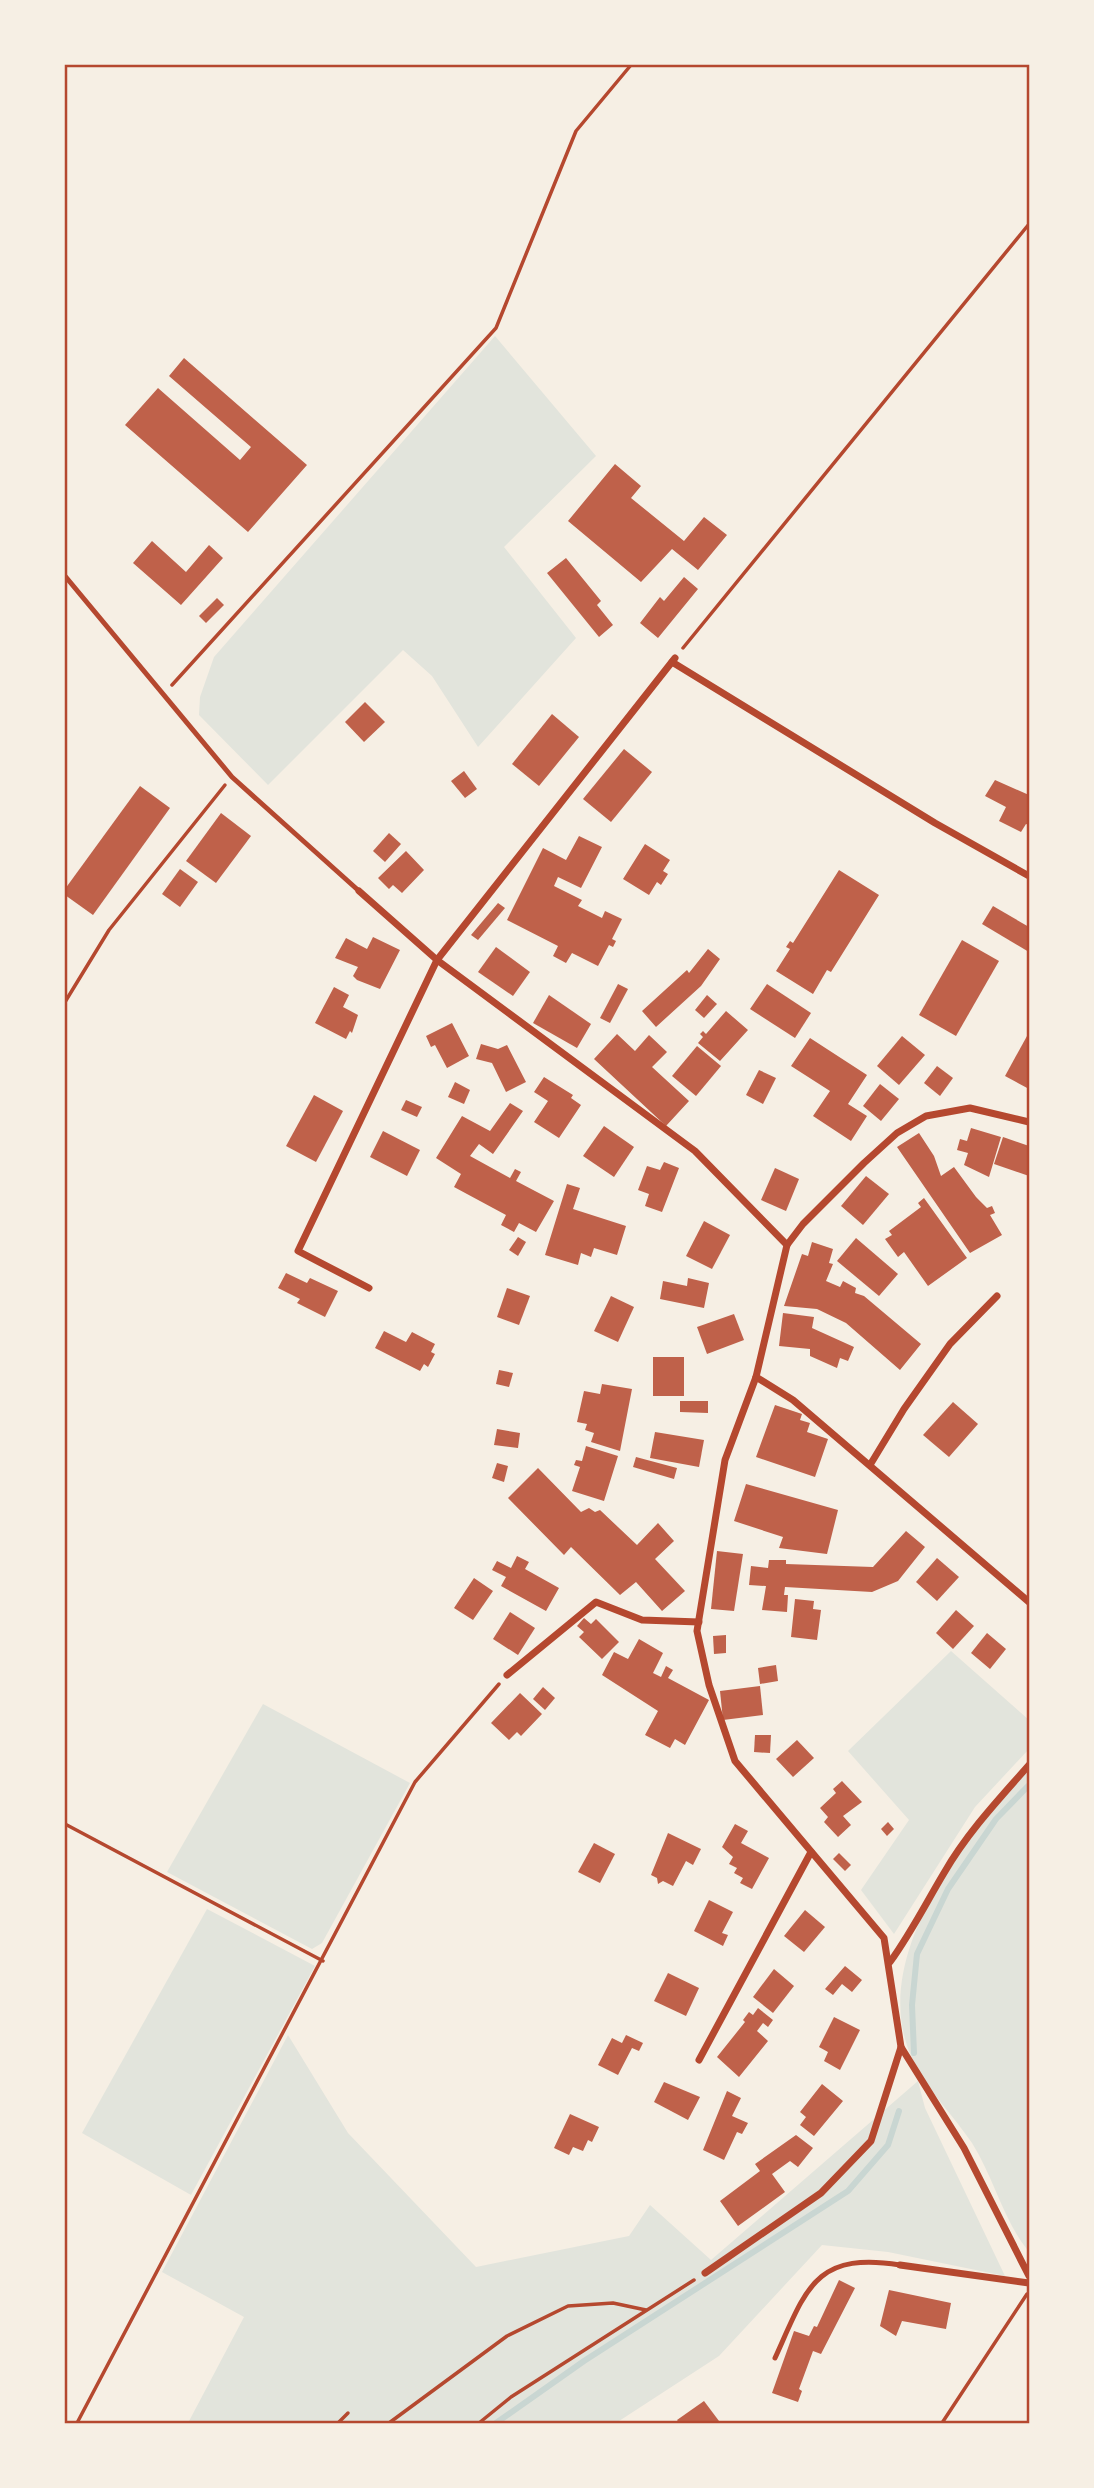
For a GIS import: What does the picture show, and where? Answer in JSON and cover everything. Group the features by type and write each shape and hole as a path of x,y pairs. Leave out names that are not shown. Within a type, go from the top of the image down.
{"street":[{"path":"369,1288 298,1251 437,960 674,660 935,823 1029,876"},
{"path":"359,891 437,960 695,1151 787,1245"},
{"path":"1029,1122 970,1108 926,1116 897,1133 872,1156 803,1224 787,1245 755,1377 726,1460 697,1631 709,1685 735,1761 884,1938 890,1962 893,2006 901,2047 964,2148 1029,2276"},
{"path":"870,1465 950,1345 997,1296"},
{"path":"755,1377 793,1400 1029,1602"},
{"path":"507,1675 596,1602 642,1620 699,1622"},
{"path":"890,1962 913,1931 945,1871 981,1820 1029,1765"},
{"path":"699,2060 811,1852"},
{"path":"705,2273 821,2193 871,2141 901,2047"},
{"path":"900,2265 1029,2283"}],"lane":[{"path":"65,576 232,777 359,891"},
{"path":"775,2358 801,2301 826,2270 843,2263 877,2261 900,2265"}],"path":[{"path":"163,694 496,328 576,131 631,65"},
{"path":"674,660 1029,224"},
{"path":"65,1002 109,930 232,777"},
{"path":"77,2423 323,1961 415,1782 507,1675"},
{"path":"65,1824 323,1961"},
{"path":"479,2423 511,2397 705,2273"},
{"path":"942,2423 1029,2290"},
{"path":"389,2423 506,2336 568,2306 613,2303 646,2310"},
{"path":"338,2423 348,2413"}],"shaded area":[{"path":"495,336 596,456 504,547 576,638 478,747 432,676 403,650 268,785 199,715 200,697 214,657"},
{"path":"951,1651 1029,1720 1029,1749 975,1807 894,1934 861,1890 909,1820 848,1751"},
{"path":"263,1704 410,1783 322,1943 312,1949 167,1872"},
{"path":"1029,1770 1029,2252 1005,2213 972,2143 933,2092 913,2060 902,2022 902,1983 911,1943 929,1903 951,1865 1003,1797"},
{"path":"207,1909 315,1966 191,2195 82,2133"},
{"path":"288,2035 348,2133 476,2267 629,2236 650,2205 711,2260 918,2081 925,2108 1005,2276 888,2252 822,2245 719,2356 616,2423 188,2423 244,2317 162,2272"}],"building":[{"path":"184,358 307,465 248,532 125,425 158,388 240,460 251,447 169,376"},
{"path":"615,464 641,486 631,498 684,541 704,517 727,535 698,570 672,549 641,582 568,521"},
{"path":"152,541 186,572 209,545 223,558 181,605 133,563"},
{"path":"566,558 601,601 597,605 613,625 599,637 547,573"},
{"path":"684,577 698,589 658,638 640,623 660,597 664,601"},
{"path":"217,598 224,605 206,623 199,616"},
{"path":"365,702 385,722 364,742 345,722"},
{"path":"552,714 579,737 539,786 512,764"},
{"path":"624,749 652,772 611,822 583,799"},
{"path":"464,771 477,789 465,798 451,781"},
{"path":"995,780 1029,795 1029,825 1026,824 1021,832 999,821 1006,807 985,796"},
{"path":"140,786 170,808 93,915 65,895 65,889"},
{"path":"221,813 251,836 216,883 186,861"},
{"path":"389,833 401,844 385,862 373,851"},
{"path":"579,836 602,847 581,888 558,877 554,886 582,900 578,906 602,918 605,911 622,919 612,939 616,941 613,947 609,945 598,966 572,953 566,963 553,956 558,946 507,920 543,848 566,860"},
{"path":"645,844 670,860 663,871 668,874 661,885 657,882 649,895 623,879"},
{"path":"406,851 424,870 402,893 393,885 389,889 378,878"},
{"path":"180,869 198,882 180,907 162,894"},
{"path":"839,870 879,895 831,972 827,970 813,994 776,971 790,949 786,947 790,941 793,943"},
{"path":"498,903 505,908 478,940 471,935"},
{"path":"993,906 1029,927 1029,952 982,924"},
{"path":"373,937 400,950 380,989 353,976 358,967 335,958 346,938 367,949"},
{"path":"962,940 999,961 956,1036 919,1015"},
{"path":"496,947 530,972 513,996 478,972"},
{"path":"708,949 720,959 701,986 656,1027 642,1011 687,970 689,973"},
{"path":"618,984 628,989 610,1023 600,1018"},
{"path":"767,984 811,1013 795,1038 750,1009"},
{"path":"334,987 349,995 343,1007 358,1015 352,1033 350,1031 346,1039 315,1023"},
{"path":"549,995 591,1024 577,1048 533,1023"},
{"path":"707,995 717,1004 704,1018 695,1010"},
{"path":"726,1011 748,1030 720,1061 698,1043 703,1037 700,1034 703,1031 706,1034"},
{"path":"452,1023 469,1056 447,1068 435,1045 431,1047 426,1036"},
{"path":"617,1034 635,1051 649,1035 667,1052 652,1067 689,1101 666,1126 594,1059"},
{"path":"902,1036 925,1055 899,1085 877,1066"},
{"path":"1027,1036 1029,1037 1029,1089 1005,1076"},
{"path":"810,1038 867,1075 848,1104 867,1116 851,1141 813,1116 830,1091 791,1066"},
{"path":"481,1044 498,1049 507,1045 526,1082 506,1092 492,1063 476,1059"},
{"path":"697,1046 721,1066 696,1096 672,1076"},
{"path":"937,1066 953,1078 940,1096 924,1083"},
{"path":"759,1070 776,1078 763,1104 746,1095"},
{"path":"544,1077 573,1095 571,1098 581,1105 559,1138 534,1122 548,1101 534,1092"},
{"path":"455,1082 470,1090 464,1104 448,1097"},
{"path":"880,1084 899,1099 881,1121 863,1106"},
{"path":"314,1095 343,1111 316,1162 286,1146"},
{"path":"406,1100 422,1107 417,1117 401,1110"},
{"path":"510,1103 523,1111 493,1154 479,1144 470,1156 510,1178 515,1169 521,1172 516,1181 554,1201 536,1232 519,1223 514,1232 501,1225 506,1215 454,1187 461,1174 436,1158 462,1116 490,1131"},
{"path":"604,1126 634,1147 614,1177 583,1156"},
{"path":"971,1128 1001,1137 989,1177 964,1165 968,1153 957,1150 960,1139 967,1141"},
{"path":"383,1131 420,1150 407,1176 370,1157"},
{"path":"919,1133 934,1156 941,1176 954,1167 976,1197 987,1208 992,1206 995,1213 990,1215 1002,1235 970,1253 897,1147"},
{"path":"1003,1137 1029,1146 1029,1176 994,1164"},
{"path":"664,1162 679,1168 662,1212 645,1206 649,1194 638,1190 647,1166 660,1170"},
{"path":"775,1168 799,1179 786,1211 761,1200"},
{"path":"866,1176 889,1194 863,1225 841,1206"},
{"path":"567,1184 580,1188 573,1209 626,1226 617,1255 594,1248 591,1257 581,1253 578,1265 545,1255"},
{"path":"924,1198 967,1258 928,1286 904,1252 898,1257 885,1239 892,1235 889,1231 921,1207 918,1203"},
{"path":"704,1221 730,1235 712,1269 686,1256"},
{"path":"518,1237 526,1242 518,1256 509,1250"},
{"path":"856,1238 898,1274 879,1296 837,1261"},
{"path":"812,1242 833,1249 829,1263 833,1264 826,1281 840,1287 843,1281 856,1288 855,1293 864,1296 921,1344 900,1370 846,1323 817,1309 784,1306 802,1254 808,1256"},
{"path":"286,1273 307,1283 310,1278 338,1291 325,1317 297,1303 300,1299 278,1288"},
{"path":"688,1278 709,1283 704,1308 660,1299 663,1281 687,1286"},
{"path":"507,1288 530,1296 519,1325 497,1317"},
{"path":"611,1296 634,1307 618,1342 594,1331"},
{"path":"783,1313 814,1317 812,1328 854,1347 848,1361 840,1358 837,1368 810,1356 810,1349 779,1346"},
{"path":"734,1314 744,1340 707,1354 697,1327"},
{"path":"384,1331 406,1342 412,1332 435,1344 431,1352 435,1354 428,1367 424,1364 420,1371 375,1348"},
{"path":"653,1357 684,1357 684,1396 653,1396"},
{"path":"499,1370 513,1373 509,1387 496,1384"},
{"path":"602,1384 632,1389 620,1451 591,1442 594,1433 585,1430 587,1424 577,1422 584,1391 600,1394"},
{"path":"680,1401 708,1401 708,1413 680,1412"},
{"path":"953,1402 978,1424 949,1457 923,1435"},
{"path":"775,1405 802,1414 800,1420 810,1423 807,1432 828,1439 815,1477 756,1457"},
{"path":"497,1429 520,1433 518,1448 494,1445"},
{"path":"655,1432 704,1440 699,1467 650,1458"},
{"path":"586,1446 618,1456 604,1501 572,1491 580,1467 574,1465 576,1460 582,1461"},
{"path":"636,1457 677,1468 674,1479 633,1467"},
{"path":"497,1463 508,1466 504,1482 492,1478"},
{"path":"538,1468 581,1512 589,1508 595,1512 600,1510 637,1545 658,1523 674,1541 655,1559 685,1591 662,1611 636,1582 620,1595 571,1547 564,1555 508,1498"},
{"path":"746,1484 838,1510 827,1554 779,1548 783,1537 734,1521"},
{"path":"906,1531 925,1547 898,1581 872,1592 785,1587 784,1595 788,1595 787,1612 762,1610 766,1586 749,1585 751,1566 768,1568 769,1560 786,1560 786,1564 873,1567"},
{"path":"717,1551 743,1554 734,1611 711,1609"},
{"path":"517,1556 529,1562 525,1569 559,1588 546,1611 501,1586 506,1577 492,1570 497,1561 511,1568"},
{"path":"937,1558 959,1577 937,1601 916,1582"},
{"path":"474,1578 493,1591 473,1620 454,1608"},
{"path":"795,1599 814,1601 813,1609 821,1610 817,1640 791,1637"},
{"path":"956,1610 974,1626 953,1649 936,1633"},
{"path":"510,1612 535,1628 518,1655 493,1639"},
{"path":"584,1618 591,1624 596,1619 619,1642 602,1659 579,1637 584,1632 577,1626"},
{"path":"987,1633 1006,1649 990,1669 971,1653"},
{"path":"726,1635 726,1653 714,1654 713,1636"},
{"path":"639,1639 663,1653 653,1673 661,1677 666,1666 673,1670 668,1678 709,1700 685,1745 675,1739 670,1748 645,1735 658,1711 602,1675 614,1652 628,1659"},
{"path":"776,1665 778,1681 760,1684 758,1668"},
{"path":"760,1686 763,1715 723,1720 720,1691"},
{"path":"543,1687 555,1698 545,1710 533,1699"},
{"path":"520,1693 542,1714 521,1736 517,1732 509,1740 491,1723"},
{"path":"755,1735 771,1735 770,1753 754,1752"},
{"path":"797,1740 814,1758 793,1777 776,1759"},
{"path":"842,1781 862,1802 843,1816 851,1825 838,1837 824,1822 828,1817 820,1808 836,1793 833,1789"},
{"path":"888,1822 894,1829 887,1836 881,1829"},
{"path":"735,1824 748,1831 741,1843 769,1858 752,1889 740,1883 743,1878 734,1873 737,1868 729,1864 733,1857 722,1847"},
{"path":"668,1833 701,1849 693,1865 686,1861 673,1886 663,1881 658,1884 657,1878 651,1875"},
{"path":"594,1843 615,1854 600,1883 578,1872"},
{"path":"839,1853 851,1865 845,1871 833,1859"},
{"path":"709,1900 733,1912 722,1933 728,1935 723,1946 694,1931"},
{"path":"805,1910 825,1927 804,1952 784,1936"},
{"path":"845,1966 862,1980 852,1992 842,1984 833,1995 825,1989"},
{"path":"774,1969 794,1986 773,2013 753,1997"},
{"path":"668,1973 699,1988 686,2016 654,2001"},
{"path":"758,2008 773,2020 768,2027 763,2023 757,2031 768,2041 739,2077 717,2057 745,2022 743,2020 749,2012 753,2015"},
{"path":"834,2017 860,2030 840,2070 824,2061 828,2052 819,2047"},
{"path":"626,2035 643,2043 639,2051 632,2048 618,2075 598,2065 612,2038 622,2043"},
{"path":"664,2082 700,2097 688,2120 654,2102"},
{"path":"822,2084 843,2101 814,2136 800,2125 806,2117 800,2112"},
{"path":"727,2091 741,2098 732,2116 748,2123 742,2134 737,2132 724,2160 703,2150"},
{"path":"570,2114 599,2127 592,2142 588,2140 583,2151 573,2147 569,2155 554,2148"},
{"path":"796,2135 813,2148 798,2167 790,2161 772,2174 785,2192 738,2226 720,2201 760,2171 755,2164"},
{"path":"839,2280 855,2288 821,2354 813,2351 799,2389 802,2391 798,2402 772,2393 794,2331 809,2336 814,2326 817,2327"},
{"path":"889,2290 951,2303 946,2329 902,2321 896,2336 880,2326"},
{"path":"704,2401 719,2421 679,2423 677,2420"}],"waterway":[{"path":"914,2053 912,2005 917,1954 948,1889 996,1819 1029,1785"},
{"path":"496,2423 584,2361 848,2191 888,2145 899,2111"}]}
